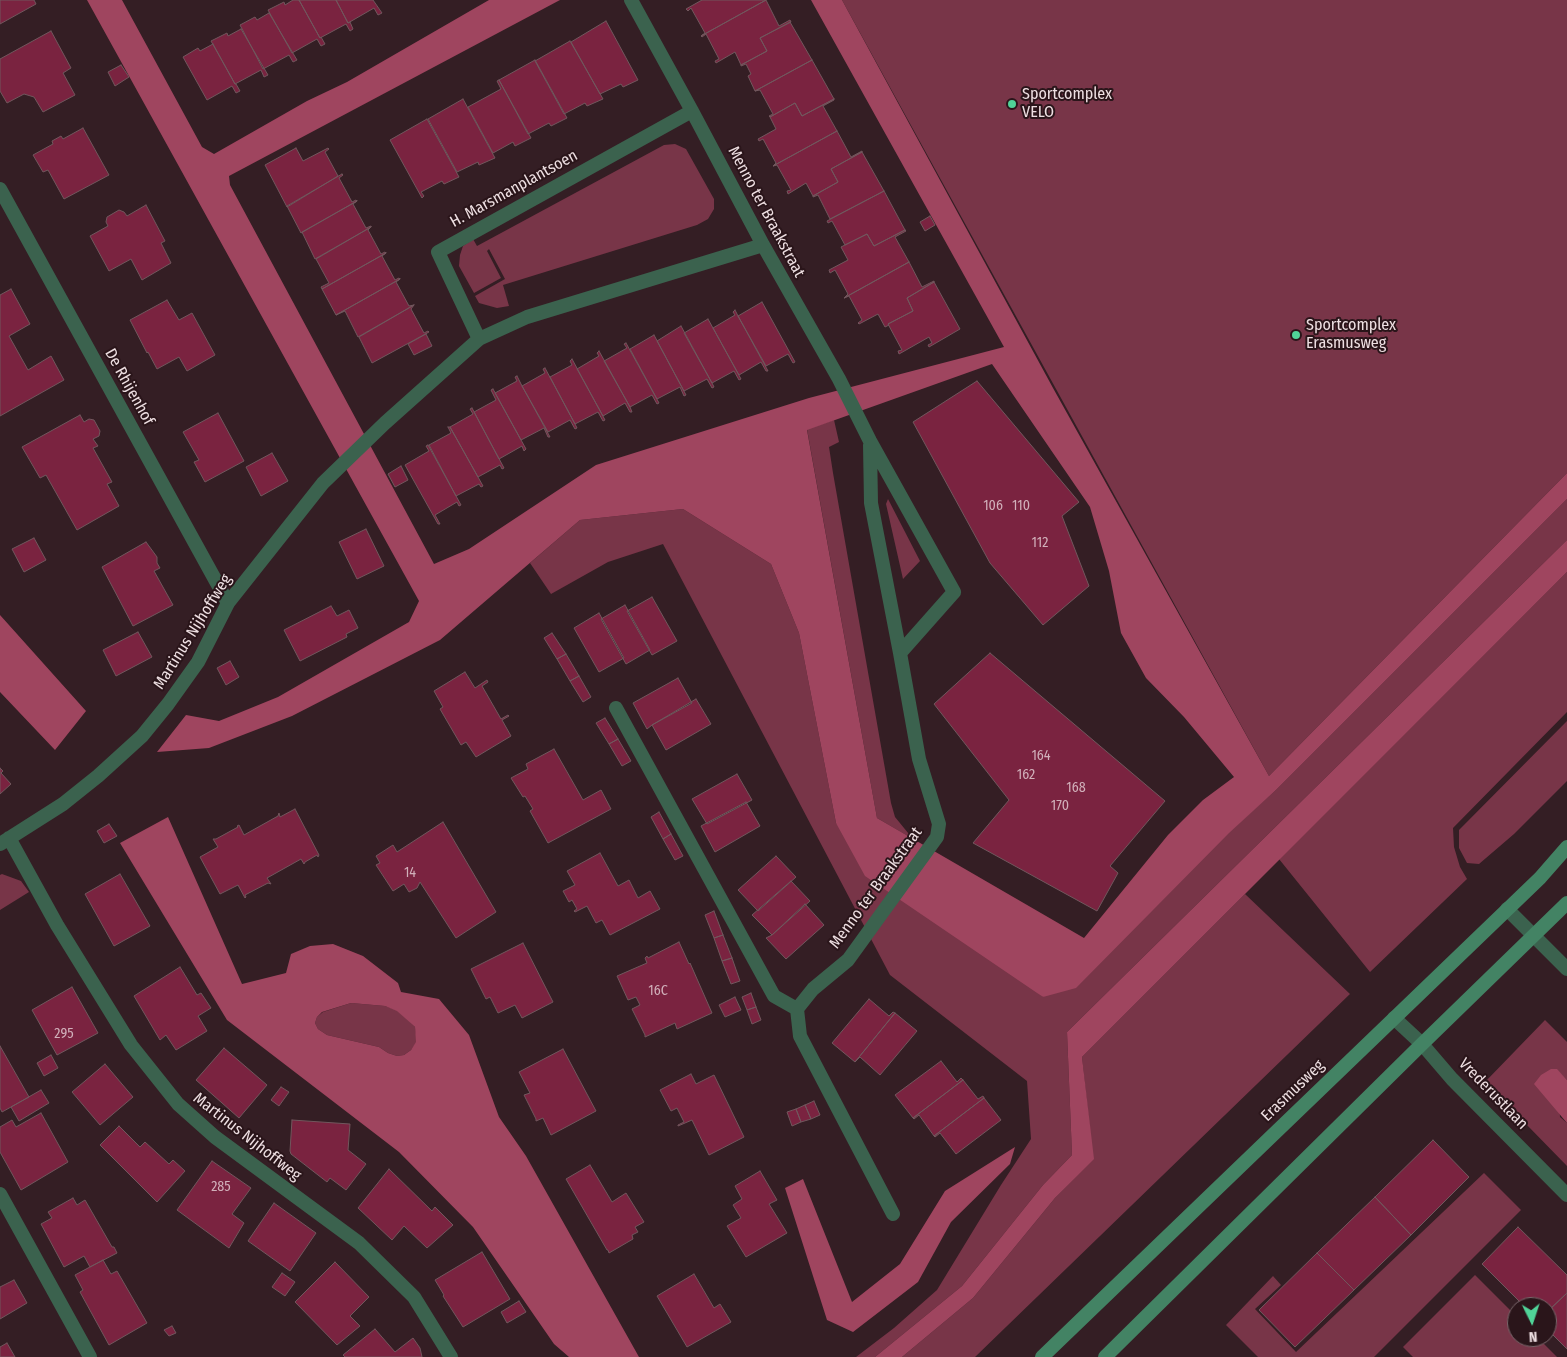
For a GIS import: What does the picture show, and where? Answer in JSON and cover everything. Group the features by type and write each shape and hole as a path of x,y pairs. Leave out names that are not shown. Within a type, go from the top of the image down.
{"main road":[{"name":"Erasmusweg","path":"1042,1357 1540,878 1567,847"},
{"path":"1105,1357 1567,903"}],"street":[{"name":"Menno ter Braakstraat","path":"631,0 954,592 900,652"},
{"name":"H. Marsmanplantsoen","path":"479,339 438,252 692,111"},
{"name":"De Rhijenhof","path":"0,189 228,603"},
{"path":"479,339 527,317 763,245"},
{"name":"Martinus Nijhoffweg","path":"450,1357 414,1297 358,1244 215,1137 178,1104 130,1045 5,841 64,804 142,736 198,662 228,603 323,483 385,423 479,339"},
{"name":"Menno ter Braakstraat","path":"797,1008 813,989 848,960 937,837 939,824 919,759 870,503 867,435"},
{"path":"616,708 774,996 797,1008 800,1036 893,1214"},
{"path":"1507,909 1567,969"},
{"name":"Vrederustlaan","path":"1394,1018 1422,1044 1452,1079 1567,1195"},
{"path":"0,1194 90,1357"}],"shaded area":[{"path":"87,0 122,0 202,147 214,154 307,101 347,82 489,0 560,0 229,176 230,185 434,564 469,549 596,465 809,398 1004,347 811,0 842,0 1053,388 1269,776 1567,473 1567,499 1276,790 1229,833 1076,988 1043,997 865,876 836,823 799,633 771,564 683,509 580,520 440,640 292,716 209,748 157,752 186,715 219,721 278,697 409,622 419,601","holes":["992,364 1090,507 1109,571 1121,633 1146,678 1184,717 1234,777 1203,800 1168,835 1084,938 877,818 807,430"]},
{"name":"Sportcomplex Erasmusweg","path":"842,0 1567,0 1567,473 1269,776"},
{"path":"675,144 686,149 714,199 714,209 708,219 697,225 503,285 509,306 497,308 479,303 475,296 505,279 489,249 487,251 501,278 474,293 459,266 463,246 473,239 477,246 664,145"},
{"path":"834,420 839,442 829,447 891,803 895,817 913,839 877,818 807,429"},
{"path":"888,499 920,561 903,579 886,504"},
{"path":"1567,499 1567,540 1067,1032 1072,1155 1043,1185 962,1286 875,1357 856,1357 894,1328 937,1290 1031,1139 1027,1081 890,975 663,544 608,562 551,594 530,563 580,520 683,509 771,564 799,633 836,823 1043,997 1276,790"},
{"path":"1567,540 1567,572 1082,1057 1094,1159 1055,1198 973,1298 902,1357 875,1357 962,1286 1043,1185 1072,1155 1067,1032"},
{"path":"1567,572 1567,712 1453,828 1454,847 1460,867 1467,879 1370,972 1279,859"},
{"path":"0,615 86,711 55,750 0,692"},
{"path":"1567,721 1567,781 1514,834 1479,864 1467,863 1459,848 1459,830"},
{"path":"168,817 242,984 286,973 291,954 310,946 333,944 363,956 398,983 401,992 439,999 469,1035 499,1117 526,1156 639,1357 569,1357 554,1344 473,1227 399,1152 227,1020 120,843","holes":["351,1003 385,1006 397,1011 415,1027 416,1042 411,1050 404,1055 397,1056 379,1047 327,1035 318,1029 315,1023 317,1017 322,1012"]},
{"path":"2,874 21,881 29,892 0,910 0,875"},
{"path":"1245,894 1350,994 975,1357 902,1357 973,1298 1055,1198 1093,1159 1082,1057"},
{"path":"351,1003 385,1006 397,1010 415,1027 417,1042 404,1055 397,1056 379,1047 327,1035 318,1029 315,1023 317,1017 323,1012"},
{"path":"1545,1020 1567,1042 1567,1080 1557,1070 1560,1117 1567,1123 1567,1166 1485,1082"},
{"path":"1551,1069 1557,1069 1567,1080 1567,1123 1534,1084 1541,1075"},
{"path":"1015,1147 1010,1164 951,1222 918,1282 853,1332 827,1320 785,1188 803,1179 852,1302 900,1264 945,1191"},
{"path":"1484,1173 1521,1210 1374,1357 1258,1357 1226,1325 1273,1276 1281,1285 1255,1309 1296,1352"},
{"path":"1475,1275 1507,1307 1507,1347 1547,1347 1557,1357 1413,1357 1403,1347"}],"building":[{"path":"0,0 34,0 36,4 0,24"},
{"path":"293,0 299,0 325,44 321,46 317,39 292,53 268,10 284,2 285,5"},
{"path":"299,0 336,0 353,29 350,31 346,24 320,38"},
{"path":"336,0 373,0 382,13 378,15 374,8 348,23"},
{"path":"702,0 766,0 701,36 705,33 691,8 688,11 686,9"},
{"path":"766,0 779,26 790,20 791,22 760,38 767,51 741,65 735,52 716,63 715,61 719,59 706,34 701,36"},
{"path":"269,13 297,60 293,62 289,55 263,69 240,25 255,17 257,20"},
{"path":"606,21 638,80 623,87 621,84 600,94 571,42"},
{"path":"790,22 812,60 755,91 748,76 751,74 746,64 741,65 767,51 760,38"},
{"path":"241,29 268,75 264,77 261,70 235,84 211,41 227,33 228,36"},
{"path":"51,31 71,68 63,73 75,95 43,112 34,97 24,94 7,103 0,91 0,59"},
{"path":"570,41 603,99 587,106 585,103 564,114 535,61"},
{"path":"213,44 240,91 236,93 232,86 207,100 183,57 198,48 200,51"},
{"path":"535,60 567,118 551,126 549,123 528,134 499,80"},
{"path":"812,60 834,99 802,116 795,103 770,117 773,114 760,90 755,91"},
{"path":"121,65 129,77 115,86 108,72"},
{"path":"499,80 531,138 515,146 513,142 493,153 468,107 501,89 497,81"},
{"path":"463,99 495,158 479,165 478,162 457,172 428,119"},
{"path":"834,99 823,106 837,131 773,166 776,163 763,139 759,141 758,139 776,129 770,117 795,103 802,116"},
{"path":"427,119 459,177 444,184 442,181 421,192 424,196 422,198 390,140"},
{"path":"83,128 109,175 64,199 48,170 43,172 33,155 53,144 52,141 61,136 63,139"},
{"path":"837,131 851,157 862,152 831,169 838,182 813,196 806,183 788,194 787,191 791,190 777,165 773,166"},
{"path":"296,148 303,161 328,148 325,152 338,176 287,207 265,165"},
{"path":"862,152 884,191 830,219 818,195 813,196 838,182 831,169"},
{"path":"342,174 339,178 352,202 357,201 301,233 287,206"},
{"path":"884,191 905,230 874,246 867,234 845,245 832,221 828,223 827,221"},
{"path":"357,201 353,204 366,228 371,227 315,259 302,232"},
{"path":"146,205 165,241 161,243 171,263 142,280 131,259 109,271 90,236 108,226 106,222 107,217 119,210 127,216"},
{"path":"930,216 935,225 925,231 920,222"},
{"path":"371,227 368,230 381,254 386,253 322,289 321,287 329,283 316,259"},
{"path":"905,230 895,237 909,262 844,298 848,294 835,270 830,273 829,270 848,260 841,247 867,234 874,246"},
{"path":"386,253 382,256 395,280 400,279 336,315 322,289"},
{"path":"909,262 922,287 934,281 907,298 913,311 885,327 878,314 859,324 862,320 849,296 844,298"},
{"path":"400,279 396,282 409,306 414,305 358,337 345,311 336,315"},
{"path":"934,282 960,329 929,347 928,345 932,343 929,337 899,354 898,351 902,350 888,324 913,311 907,298"},
{"path":"11,289 30,324 9,336 28,370 51,356 64,380 0,416 0,295"},
{"path":"167,300 179,320 192,313 215,355 187,371 179,357 157,369 130,320"},
{"path":"762,302 795,362 793,363 788,354 766,366 738,316"},
{"path":"414,305 411,309 424,333 429,332 372,363 359,337"},
{"path":"735,310 768,371 766,371 761,362 739,375 713,328 735,315 733,312"},
{"path":"708,319 741,379 739,380 734,371 712,383 684,333"},
{"path":"681,326 714,387 712,388 707,379 684,391 657,341"},
{"path":"426,334 432,346 414,355 408,344"},
{"path":"654,335 686,395 684,396 680,387 657,399 630,349"},
{"path":"626,343 659,403 657,404 652,395 630,407 604,361 627,348 624,344"},
{"path":"599,351 632,412 630,412 625,403 603,416 577,369 599,356 597,353"},
{"path":"572,359 605,420 603,421 598,412 575,424 550,377 572,365 570,361"},
{"path":"545,368 577,428 575,429 570,420 548,432 522,386 545,373 543,369"},
{"path":"517,376 550,437 548,437 544,428 521,440 495,393 517,381 515,377"},
{"path":"977,381 1079,502 1062,516 1089,586 1043,625 990,563 913,422"},
{"path":"493,389 526,449 524,451 522,446 499,459 474,412 496,400 491,390"},
{"path":"472,408 504,468 502,469 500,465 478,477 450,427 473,414 470,409"},
{"path":"218,413 244,461 205,482 194,462 199,460 183,432"},
{"path":"80,415 84,422 89,419 94,420 100,431 99,436 93,439 98,446 93,448 112,482 107,484 119,506 77,530 46,475 40,478 22,447"},
{"path":"448,427 450,427 483,486 481,487 479,484 456,496 429,445 451,433"},
{"path":"428,445 461,505 459,506 457,502 435,515 440,524 438,524 405,465 429,451 426,446"},
{"path":"272,453 288,481 261,496 246,467"},
{"path":"401,466 408,480 395,487 388,474"},
{"path":"366,529 384,566 357,579 339,542"},
{"path":"34,538 46,560 24,572 12,549"},
{"path":"146,542 157,557 157,563 160,568 154,571 173,605 133,626 102,567"},
{"path":"652,597 677,641 652,655 627,611"},
{"path":"625,605 650,650 626,664 601,619"},
{"path":"331,606 337,616 349,610 358,628 346,634 347,637 300,661 284,630"},
{"path":"599,613 624,658 599,672 574,628"},
{"path":"138,632 152,657 116,676 103,650"},
{"path":"552,633 566,654 557,659 544,638"},
{"path":"990,653 1165,801 1110,866 1118,873 1097,911 973,843 1009,800 934,704"},
{"path":"566,654 579,676 570,681 557,659"},
{"path":"230,661 239,677 226,685 217,668"},
{"path":"465,672 475,688 487,680 488,682 482,686 501,719 509,716 502,720 511,736 476,757 466,742 461,745 440,709 443,707 434,691"},
{"path":"579,676 591,697 583,702 570,681"},
{"path":"678,678 692,703 647,729 633,703"},
{"path":"696,699 711,724 666,750 652,725"},
{"path":"605,718 618,739 609,744 596,723"},
{"path":"618,739 631,761 622,766 609,744"},
{"path":"554,749 583,800 601,790 611,809 548,843 530,811 533,809 511,778 528,769 526,764"},
{"path":"0,768 3,771 1,773 11,784 0,794"},
{"path":"737,774 752,800 707,824 692,799"},
{"path":"746,802 760,826 715,852 701,826"},
{"path":"295,809 319,855 318,857 317,855 304,864 301,859 267,878 271,884 268,883 245,895 245,898 238,885 220,894 200,857 218,847 213,839 239,825 244,835 278,816 279,813 280,817"},
{"path":"659,812 671,834 663,839 651,817"},
{"path":"443,822 496,912 456,938 420,882 417,888 409,892 404,884 393,891 376,865 380,863 376,856 393,845 397,852"},
{"path":"109,824 117,836 104,843 97,831"},
{"path":"671,834 683,856 675,860 663,839"},
{"path":"600,853 618,886 629,880 638,898 650,891 660,909 610,935 602,920 596,923 587,906 575,912 577,909 572,900 569,902 563,891 575,885 567,871"},
{"path":"776,856 796,877 758,911 738,890"},
{"path":"120,874 150,926 114,946 85,894"},
{"path":"791,881 810,901 772,935 752,915"},
{"path":"805,904 824,925 786,959 766,938 772,935"},
{"path":"714,911 723,935 714,938 705,915"},
{"path":"723,935 732,958 722,961 714,938"},
{"path":"679,942 712,1013 677,1029 675,1023 645,1037 632,1009 640,1005 636,997 628,1000 617,976 647,963 645,958 647,956 648,958"},
{"path":"523,943 553,1002 522,1018 515,1005 498,1013 490,997 486,999 471,969"},
{"path":"732,958 740,981 731,984 722,961"},
{"path":"180,967 197,995 201,993 211,1008 198,1016 207,1031 176,1050 166,1035 160,1040 134,996"},
{"path":"72,987 98,1033 57,1055 32,1010"},
{"path":"751,993 756,1007 747,1010 742,997"},
{"path":"735,997 741,1010 725,1017 719,1005"},
{"path":"869,999 889,1016 893,1012 895,1013 855,1062 832,1043"},
{"path":"756,1007 761,1020 752,1024 747,1010"},
{"path":"895,1013 917,1031 880,1075 860,1057 855,1062"},
{"path":"0,1046 29,1097 2,1112 0,1108"},
{"path":"224,1048 267,1085 239,1118 196,1080"},
{"path":"563,1049 596,1111 551,1135 543,1118 536,1121 524,1095 530,1093 519,1072"},
{"path":"51,1055 58,1068 44,1076 37,1063"},
{"path":"941,1061 957,1082 961,1078 963,1080 913,1118 895,1095"},
{"path":"105,1064 133,1097 100,1125 72,1092"},
{"path":"691,1074 696,1084 714,1075 744,1137 709,1155 692,1120 678,1126 684,1122 677,1108 671,1111 660,1090"},
{"path":"963,1080 978,1099 983,1096 984,1098 934,1136 919,1115 913,1118"},
{"path":"281,1087 289,1092 279,1106 271,1100"},
{"path":"41,1090 49,1103 19,1121 11,1107"},
{"path":"984,1098 1001,1120 956,1154 940,1133 934,1136"},
{"path":"814,1101 820,1115 811,1119 805,1105"},
{"path":"805,1105 811,1119 801,1122 796,1109"},
{"path":"796,1109 801,1122 792,1126 787,1112"},
{"path":"41,1113 68,1162 21,1190 0,1152 0,1127 12,1120 16,1127"},
{"path":"292,1120 350,1124 348,1150 366,1164 346,1190 330,1178 327,1182 291,1154"},
{"path":"119,1126 140,1147 145,1142 169,1164 173,1160 185,1171 157,1202 100,1145"},
{"path":"1433,1140 1469,1177 1411,1235 1375,1197"},
{"path":"212,1161 251,1188 232,1214 244,1223 229,1248 177,1210"},
{"path":"590,1165 612,1202 626,1193 644,1222 635,1227 638,1232 632,1235 633,1239 609,1253 566,1179"},
{"path":"389,1169 432,1211 435,1207 453,1225 427,1248 404,1226 392,1240 358,1208"},
{"path":"760,1171 777,1200 769,1204 787,1233 746,1257 727,1226 741,1218 733,1205 742,1199 735,1186"},
{"path":"1375,1197 1411,1235 1354,1290 1317,1253"},
{"path":"73,1198 77,1205 85,1200 117,1253 90,1267 84,1256 64,1267 41,1224 52,1218 48,1212"},
{"path":"274,1203 316,1233 290,1271 248,1241"},
{"path":"1518,1227 1567,1275 1567,1293 1557,1302 1557,1297 1515,1297 1482,1264"},
{"path":"482,1252 510,1299 463,1327 435,1280"},
{"path":"1317,1253 1354,1290 1295,1347 1259,1310"},
{"path":"103,1260 111,1274 117,1271 147,1323 109,1345 80,1292 83,1290 75,1275"},
{"path":"335,1262 369,1297 350,1316 360,1326 337,1345 295,1302"},
{"path":"282,1273 295,1282 285,1296 272,1287"},
{"path":"694,1274 714,1308 720,1304 731,1322 687,1347 657,1296"},
{"path":"14,1280 27,1303 0,1319 0,1287"},
{"path":"1567,1293 1567,1349 1557,1339 1557,1302"},
{"path":"519,1301 526,1312 507,1323 501,1312"},
{"path":"172,1326 176,1333 169,1336 164,1330"},
{"path":"375,1329 395,1352 413,1338 420,1348 422,1357 345,1357 343,1355"},
{"path":"7,1343 15,1357 0,1357 0,1347"}],"place":[{"name":"Sportcomplex VELO","path":"1012,104"},
{"name":"Sportcomplex Erasmusweg","path":"1296,335"}]}
